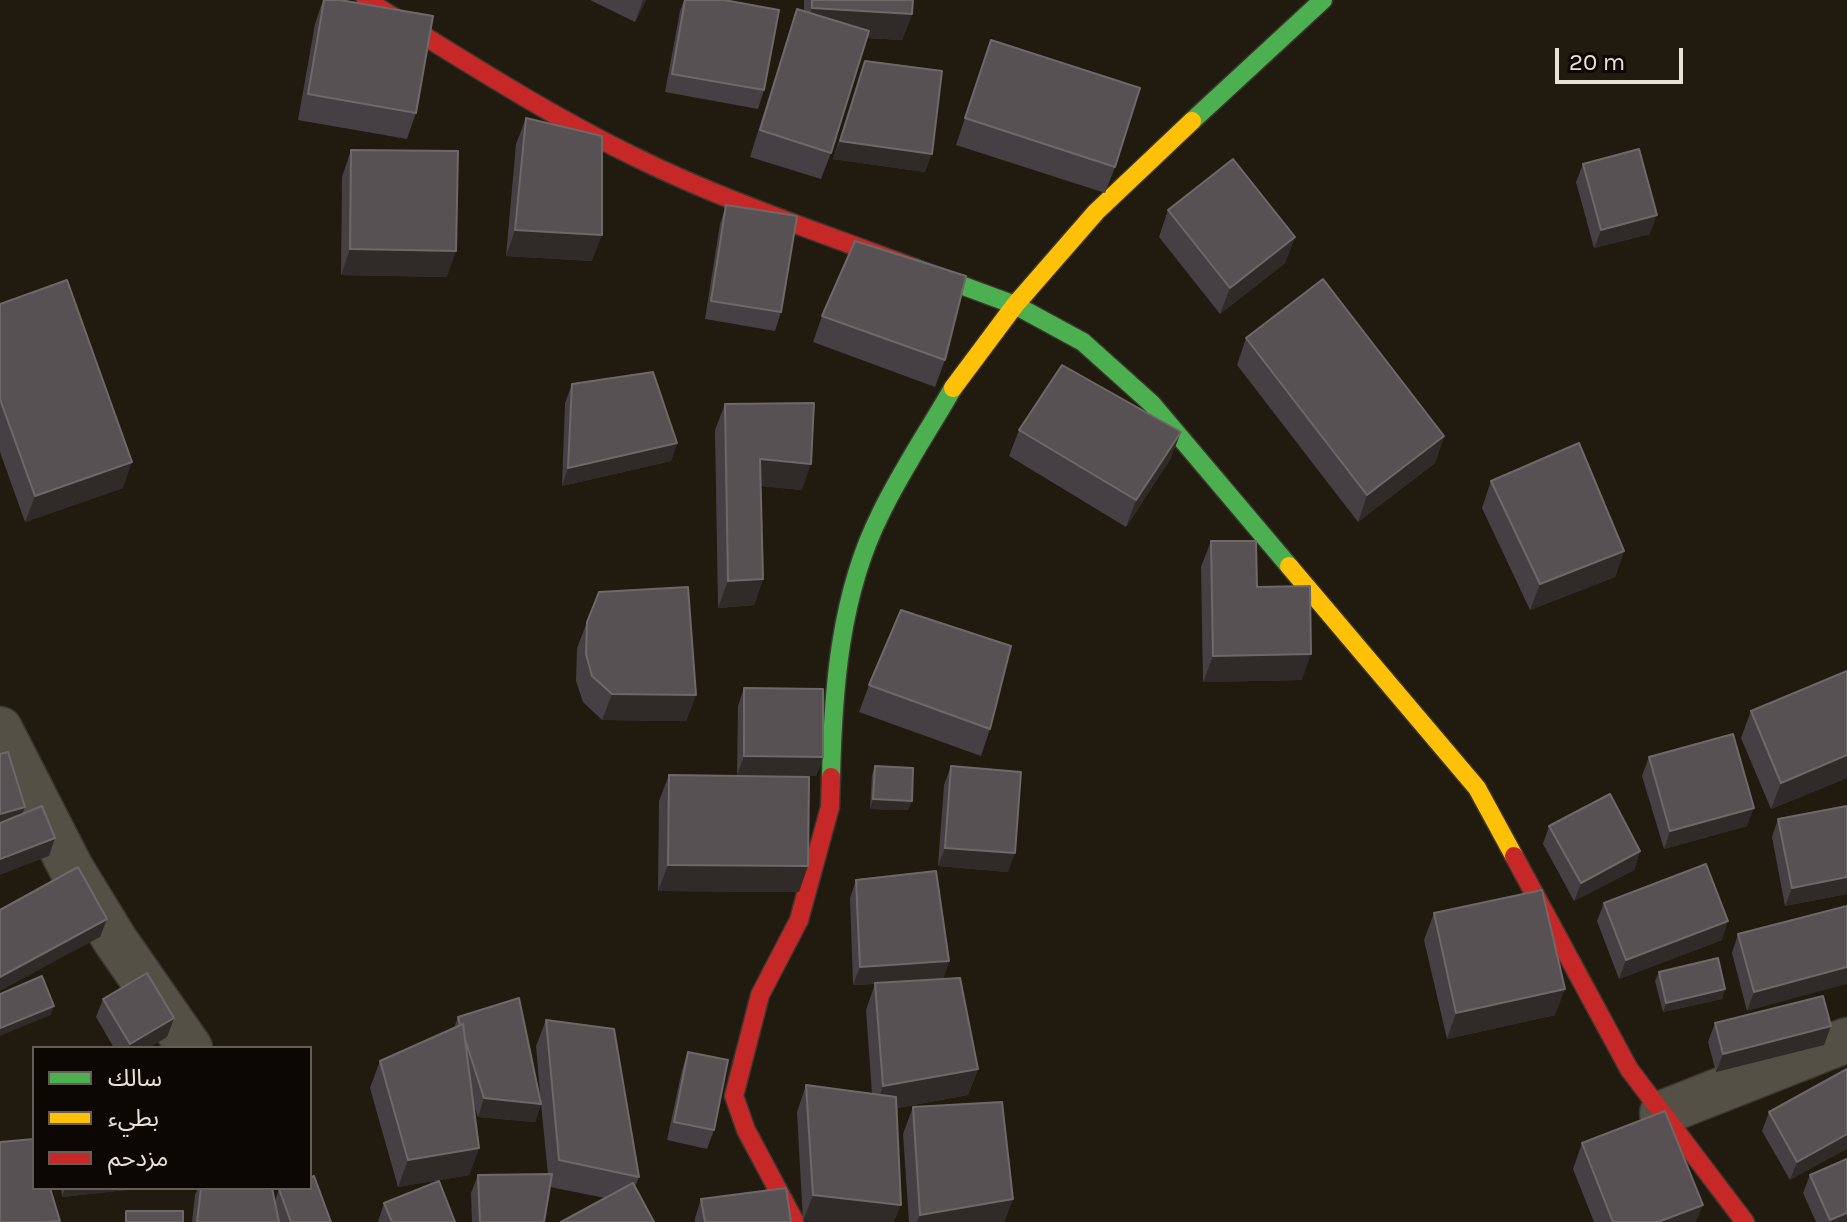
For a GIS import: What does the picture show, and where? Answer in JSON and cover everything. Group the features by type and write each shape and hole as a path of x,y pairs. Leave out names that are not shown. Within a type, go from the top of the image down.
{"street":[{"path":"366,0 546,111 635,157 723,197 1015,305 1083,342 1152,404 1477,788 1629,1069 1745,1222"},
{"path":"795,1222 746,1130 734,1096 760,995 799,920 830,807 833,705 841,641 859,571 879,516 954,387 1015,305 1096,212 1323,0"},
{"path":"0,729 71,868 115,940 189,1046"},
{"path":"1662,1113 1847,1040"}],"building":[{"path":"324,0 433,16 416,113 308,94"},
{"path":"685,0 724,0 779,10 764,90 672,74"},
{"path":"812,0 913,0 912,14 812,8"},
{"path":"797,9 869,31 831,153 760,130"},
{"path":"991,40 1140,88 1115,167 965,118"},
{"path":"865,61 942,71 932,154 840,141"},
{"path":"526,118 602,136 602,235 515,230"},
{"path":"1639,149 1657,215 1601,230 1583,164"},
{"path":"351,150 458,151 456,251 350,249"},
{"path":"1233,159 1295,237 1230,288 1168,210"},
{"path":"726,205 797,216 781,312 711,301"},
{"path":"855,241 966,276 945,360 822,316"},
{"path":"1323,279 1444,436 1367,495 1246,338"},
{"path":"67,280 132,462 35,496 0,399 0,304"},
{"path":"1062,365 1181,432 1136,500 1019,430"},
{"path":"653,372 677,443 568,468 572,384"},
{"path":"814,403 811,464 760,459 763,579 728,581 725,404"},
{"path":"1579,443 1624,551 1540,584 1491,481"},
{"path":"1211,541 1256,541 1257,587 1310,586 1311,654 1213,656"},
{"path":"688,587 696,695 612,694 592,676 586,654 587,622 599,592"},
{"path":"901,610 1011,646 990,729 869,685"},
{"path":"1847,671 1847,755 1781,783 1751,711"},
{"path":"744,688 823,689 823,757 744,756"},
{"path":"1733,734 1754,808 1670,831 1649,757"},
{"path":"8,752 25,807 0,814 0,754"},
{"path":"875,766 913,768 912,801 873,799"},
{"path":"951,766 1021,772 1015,853 945,848"},
{"path":"669,775 809,777 808,866 668,865"},
{"path":"1610,794 1640,851 1581,883 1549,826"},
{"path":"42,806 55,838 0,859 0,823"},
{"path":"1847,806 1847,877 1792,888 1778,819"},
{"path":"1706,864 1728,921 1626,960 1604,903"},
{"path":"78,867 107,919 0,977 0,910"},
{"path":"936,871 949,961 860,967 856,880"},
{"path":"1542,890 1565,989 1456,1013 1434,913"},
{"path":"1847,906 1847,967 1754,992 1738,934"},
{"path":"1718,958 1725,989 1666,1003 1659,972"},
{"path":"147,973 174,1018 130,1044 103,999"},
{"path":"42,976 54,1006 0,1028 0,994"},
{"path":"960,978 978,1069 883,1086 875,983"},
{"path":"1823,996 1831,1026 1723,1054 1715,1023"},
{"path":"519,998 541,1104 484,1098 463,1024 460,1025 458,1017"},
{"path":"546,1020 614,1029 639,1177 559,1160"},
{"path":"463,1024 479,1148 408,1160 380,1061"},
{"path":"688,1052 728,1060 714,1130 674,1122"},
{"path":"1847,1069 1847,1134 1797,1162 1769,1112"},
{"path":"806,1085 896,1097 901,1205 813,1195"},
{"path":"1002,1102 1013,1199 920,1215 913,1107"},
{"path":"1665,1111 1703,1205 1658,1222 1613,1222 1582,1143"},
{"path":"32,1139 32,1190 51,1190 60,1221 0,1222 0,1142"},
{"path":"1847,1159 1847,1213 1830,1220 1810,1175"},
{"path":"552,1174 544,1222 480,1222 478,1175"},
{"path":"312,1177 331,1222 291,1222 279,1190 312,1190"},
{"path":"439,1181 455,1222 392,1222 384,1203"},
{"path":"633,1183 654,1222 561,1222"},
{"path":"786,1188 791,1222 705,1222 701,1199"},
{"path":"201,1190 272,1190 279,1222 197,1222"},
{"path":"126,1211 183,1211 183,1222 126,1222"}],"traffic: fast":[{"path":"1192,121 1323,0"},
{"path":"912,267 1015,305 1083,342 1152,404 1289,566"},
{"path":"831,777 841,643 856,577 866,546 888,499 953,388"}],"traffic: slow":[{"path":"953,388 1015,305 1096,212 1192,121"},
{"path":"1289,566 1477,788 1514,856"}],"traffic: jam":[{"path":"366,0 532,101 635,157 737,202 912,267"},
{"path":"795,1222 746,1130 734,1096 760,995 799,920 830,807 831,777"},
{"path":"1514,856 1629,1069 1745,1222"}]}
